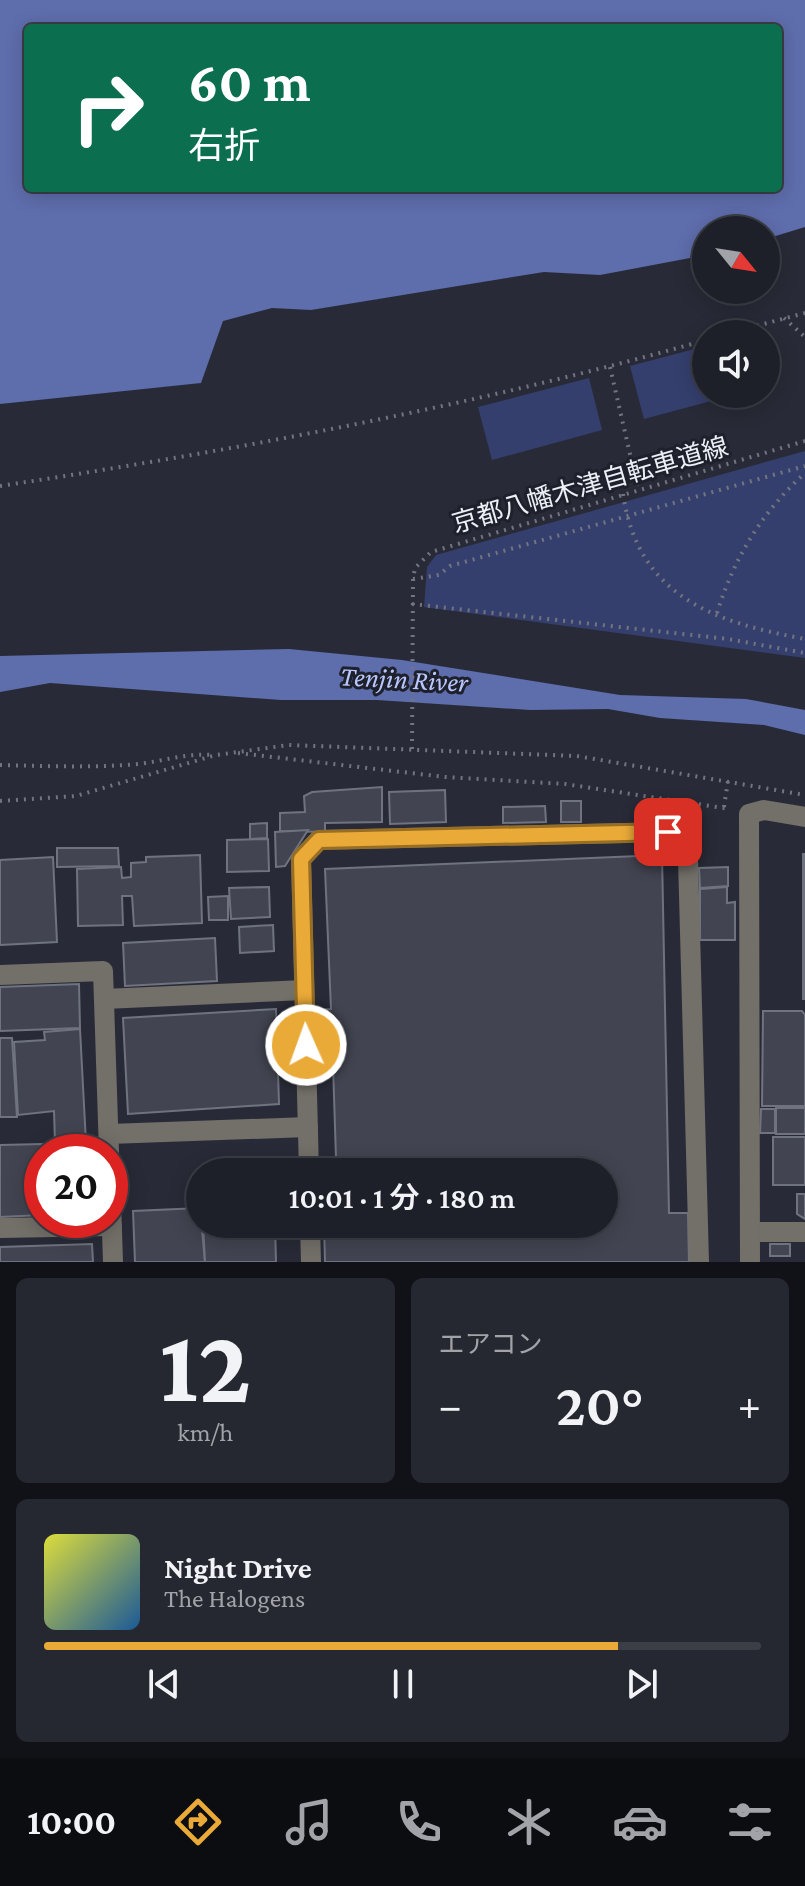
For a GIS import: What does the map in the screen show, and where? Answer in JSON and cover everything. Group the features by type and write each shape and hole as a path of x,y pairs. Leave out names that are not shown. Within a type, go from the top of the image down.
{"street":[{"path":"750,1262 749,814 764,810 805,817"},
{"path":"309,1158 301,859 319,840 668,832 683,841 688,859 699,1262"},
{"path":"0,975 103,971 109,1134"},
{"path":"104,999 304,990"},
{"path":"128,1141 308,1127"},
{"path":"0,1228 24,1228"},
{"path":"750,1232 805,1232"},
{"path":"112,1238 113,1262"},
{"path":"310,1238 311,1262"}],"path":[{"path":"777,320 805,313"},
{"path":"784,318 805,337"},
{"path":"0,486 304,436 610,366 692,344"},
{"path":"610,366 638,489"},
{"name":"京都八幡木津自転車道線","path":"413,579 415,568 431,552 450,544 805,441"},
{"path":"412,746 413,579 439,575 450,566 805,466"},
{"path":"717,613 731,569 757,527 805,473"},
{"path":"623,494 626,515 638,550 656,577 677,593 717,613 805,639"},
{"path":"411,606 684,634 805,653"},
{"path":"0,801 76,796 216,755 289,745 412,746 577,756 805,795"},
{"path":"232,752 445,777 565,784 724,807 749,814"},
{"path":"0,765 92,767 142,763 186,753 216,755"},
{"path":"724,807 728,781"}],"shaded area":[{"path":"692,350 692,406 644,419 630,366"},
{"path":"589,378 602,430 492,460 478,407"},
{"path":"805,451 805,658 424,607 427,567 436,555"}],"water":[{"path":"0,0 805,0 805,227 780,235 780,216 692,216 692,258 600,275 544,272 311,310 272,308 223,321 201,383 0,404"},
{"name":"Tenjin River","path":"289,649 402,660 620,695 746,699 805,710 805,735 764,725 660,718 608,709 530,710 377,700 281,700 50,683 0,692 0,656"}],"building":[{"path":"382,787 382,822 325,823 325,832 280,831 280,813 305,812 304,796 312,792"},
{"path":"445,790 446,822 390,824 389,792"},
{"path":"561,801 581,801 581,822 561,822"},
{"path":"545,806 546,822 503,823 503,807"},
{"path":"267,823 267,838 250,839 250,824"},
{"path":"308,830 285,866 276,867 275,832"},
{"path":"268,839 269,871 227,872 227,840"},
{"path":"57,848 118,848 119,866 57,867"},
{"path":"805,854 805,999 803,999"},
{"path":"200,855 202,923 134,926 132,896 122,896 123,925 78,926 77,869 121,867 122,878 131,877 131,863 146,862 146,857"},
{"path":"662,855 669,1213 688,1213 689,1262 325,1262 324,1238 618,1238 618,1158 336,1158 333,1065 313,1066 312,1010 331,1009 325,869"},
{"path":"53,857 57,942 0,945 0,860"},
{"path":"728,867 728,886 700,888 699,868"},
{"path":"269,887 270,917 231,919 229,888"},
{"path":"727,887 727,903 735,902 735,940 700,940 700,889"},
{"path":"228,896 228,920 209,920 208,897"},
{"path":"273,925 274,951 240,953 239,927"},
{"path":"215,938 217,981 125,986 123,943"},
{"path":"79,984 80,1028 0,1031 0,987"},
{"path":"276,1009 279,1104 128,1114 123,1018"},
{"path":"763,1011 802,1011 805,1015 805,1106 762,1106"},
{"path":"80,1029 86,1134 55,1134 54,1111 18,1115 14,1042 45,1040 44,1032"},
{"path":"0,1038 12,1038 17,1117 0,1117"},
{"path":"776,1108 805,1108 805,1134 776,1134"},
{"path":"761,1109 775,1109 775,1133 760,1133"},
{"path":"773,1137 805,1137 805,1185 773,1185"},
{"path":"24,1144 24,1216 0,1217 0,1145"},
{"path":"797,1194 805,1194 805,1219 797,1214"},
{"path":"186,1209 186,1238 203,1238 205,1262 135,1262 133,1211"},
{"path":"204,1238 275,1238 276,1262 205,1262"},
{"path":"92,1244 93,1262 0,1262 0,1247"},
{"path":"770,1244 790,1244 790,1256 770,1256"}],"route":[{"path":"306,1045 301,859 319,840 668,832"}]}
